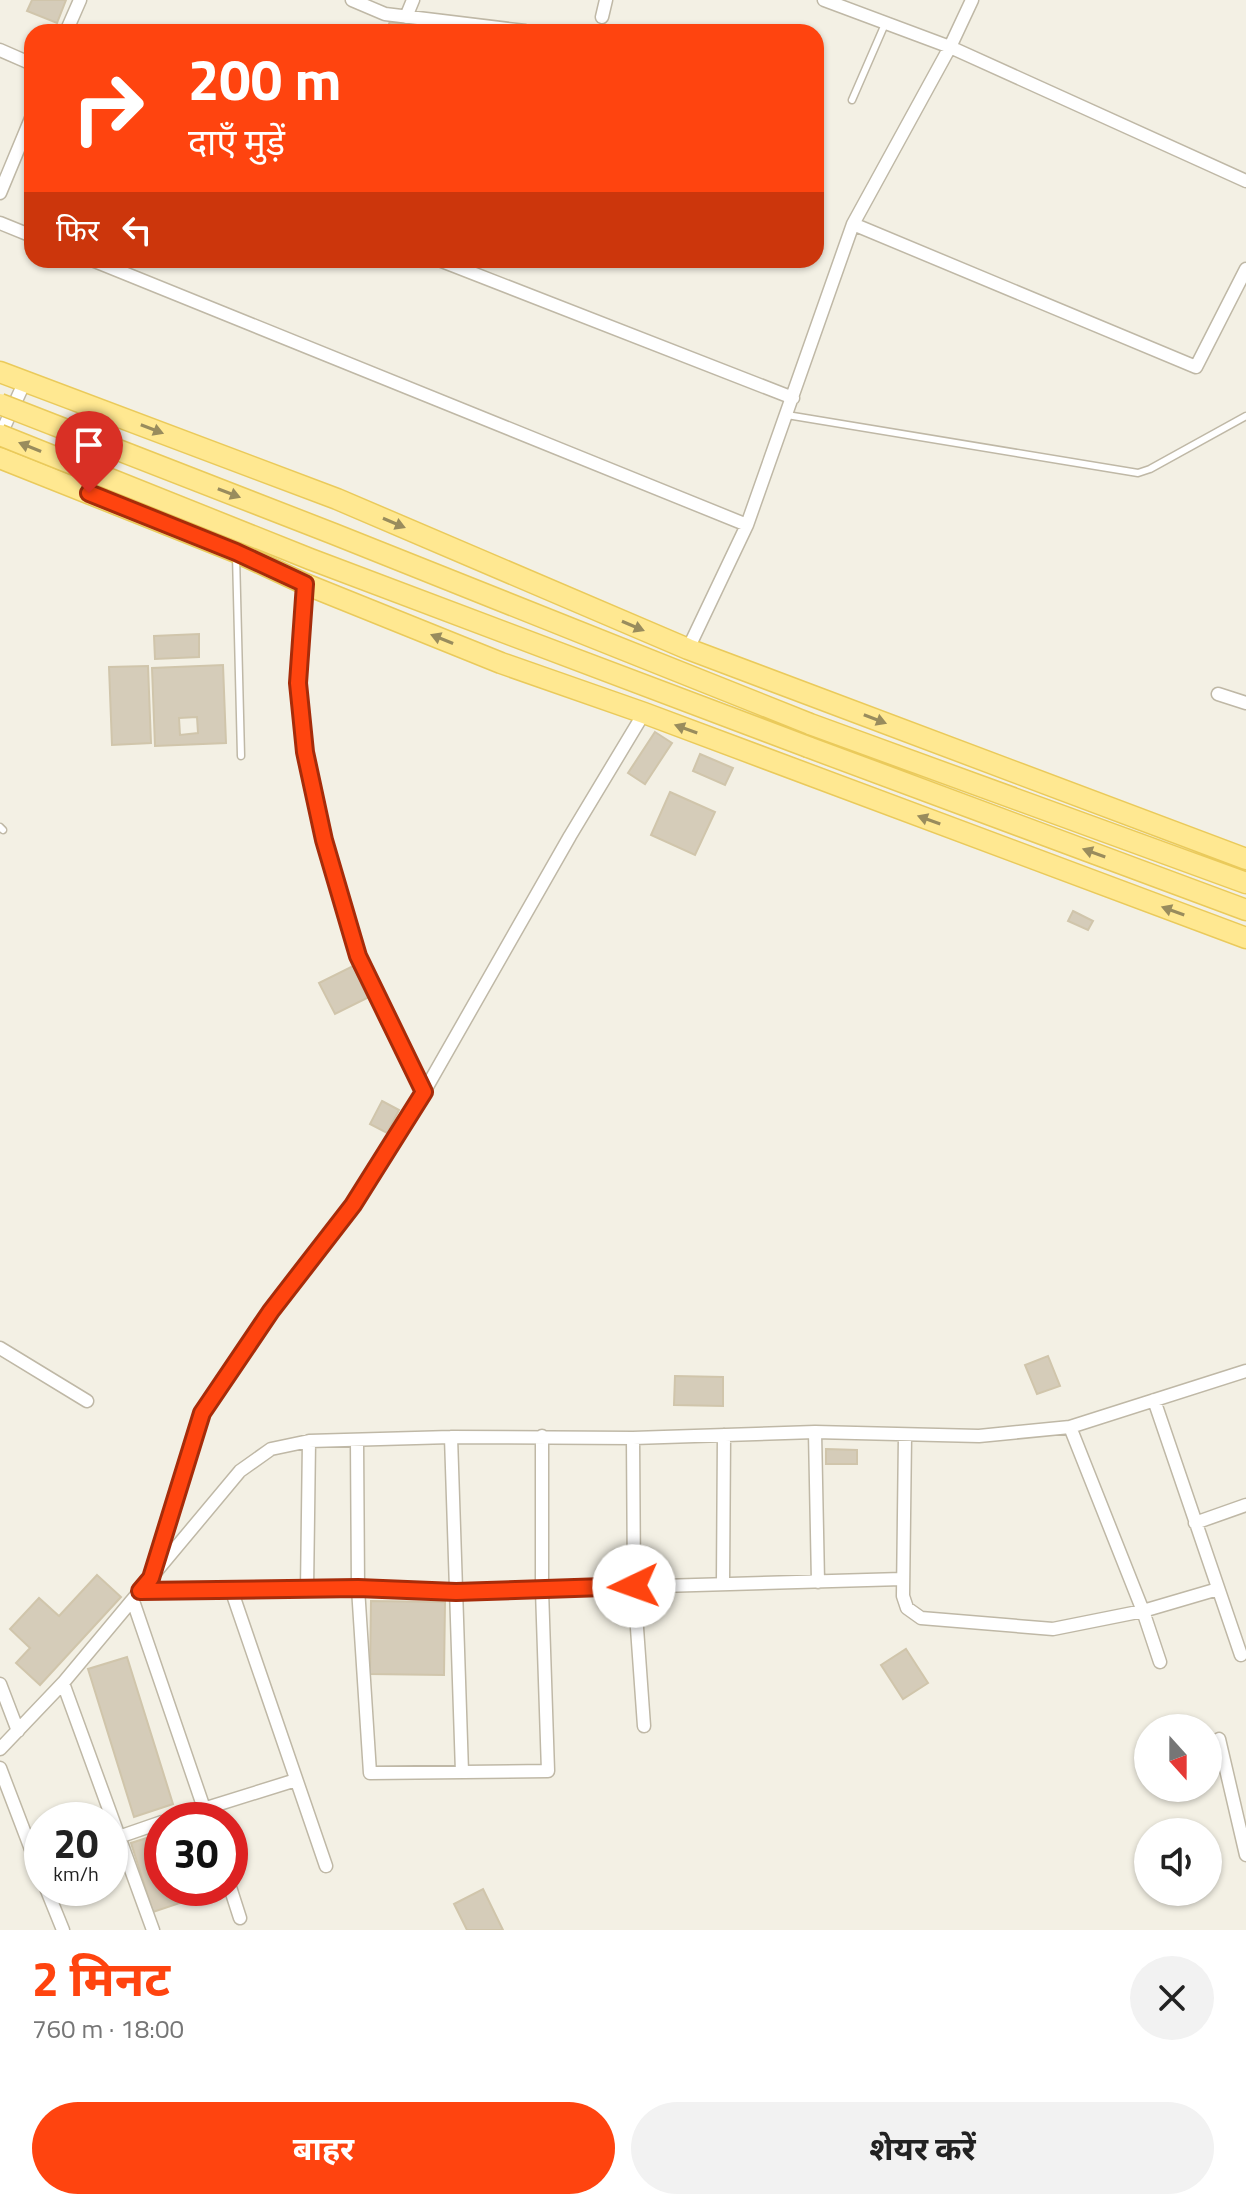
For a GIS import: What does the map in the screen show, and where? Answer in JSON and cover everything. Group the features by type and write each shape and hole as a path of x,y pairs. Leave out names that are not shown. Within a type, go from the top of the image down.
{"main road":[{"path":"0,372 337,499 688,649 1246,859"},
{"path":"0,404 810,724 1246,883"},
{"path":"0,436 310,559 1246,910"},
{"path":"0,458 501,663 644,713 1246,938"}],"street":[{"path":"70,24 80,0"},
{"path":"352,0 385,14 466,24"},
{"path":"406,17 413,0"},
{"path":"602,17 606,0"},
{"path":"824,0 950,47 1246,181"},
{"path":"688,649 747,525 853,224 950,47 972,0"},
{"path":"0,50 24,60"},
{"path":"0,193 24,135"},
{"path":"0,223 24,233"},
{"path":"853,224 1196,367 1246,269"},
{"path":"112,268 747,525"},
{"path":"460,268 793,398"},
{"path":"0,436 25,381"},
{"path":"305,584 298,683 305,752 324,840 358,956 424,1092"},
{"path":"1218,694 1245,700"},
{"path":"151,1578 202,1413 271,1311 353,1205 424,1092 644,713"},
{"path":"0,1348 87,1401"},
{"path":"0,1749 63,1683 250,1462 271,1449 309,1441 451,1437 633,1438 815,1432 979,1436 1070,1427 1245,1374"},
{"path":"1154,1400 1241,1655"},
{"path":"1070,1427 1160,1662"},
{"path":"815,1432 818,1582"},
{"path":"723,1583 724,1435"},
{"path":"357,1441 358,1588 370,1773 548,1771 542,1590 542,1436"},
{"path":"905,1436 902,1579 907,1608 921,1618 1053,1629 1143,1611 1218,1589"},
{"path":"451,1437 462,1772"},
{"path":"633,1438 634,1586 644,1726"},
{"path":"307,1590 309,1441"},
{"path":"1195,1523 1246,1505"},
{"path":"136,1596 358,1588 456,1592 902,1579"},
{"path":"232,1592 326,1866"},
{"path":"136,1596 202,1802"},
{"path":"63,1683 102,1802"},
{"path":"0,1684 18,1731"},
{"path":"1222,1752 1246,1855"},
{"path":"0,1768 24,1828"},
{"path":"238,1802 296,1780"},
{"path":"128,1871 153,1930"},
{"path":"53,1906 63,1930"},
{"path":"236,1906 240,1918"}],"lane":[{"path":"852,100 885,24"},
{"path":"787,415 1138,473 1246,416"},
{"path":"236,552 241,756"}],"building":[{"path":"32,0 66,0 57,23 27,11"},
{"path":"199,634 199,657 155,659 154,636"},
{"path":"223,665 226,743 155,746 152,668","holes":["197,717 198,733 180,735 179,718"]},
{"path":"148,666 151,743 112,745 109,667"},
{"path":"655,732 672,743 645,784 628,773"},
{"path":"700,754 733,768 725,785 693,771"},
{"path":"670,792 715,812 695,855 651,835"},
{"path":"1073,911 1093,921 1088,930 1068,921"},
{"path":"355,965 371,996 335,1014 319,983"},
{"path":"382,1101 399,1110 387,1133 370,1124"},
{"path":"1048,1356 1060,1386 1037,1394 1025,1365"},
{"path":"675,1376 723,1377 723,1406 674,1405"},
{"path":"826,1449 857,1450 857,1464 826,1464"},
{"path":"97,1575 121,1597 40,1685 16,1663 30,1648 10,1629 39,1598 59,1616"},
{"path":"371,1601 445,1602 444,1675 370,1674"},
{"path":"906,1649 928,1683 903,1699 881,1665"},
{"path":"127,1657 172,1802 144,1802 144,1814 134,1817 88,1669"},
{"path":"144,1839 144,1884 131,1843"},
{"path":"483,1889 503,1930 467,1930 454,1904"},
{"path":"151,1906 171,1906 153,1912"}],"route":[{"path":"89,493 236,552 305,584 298,683 305,752 324,840 358,956 424,1092 353,1205 271,1311 202,1413 151,1578 140,1591 358,1588 456,1592 634,1586"}]}
